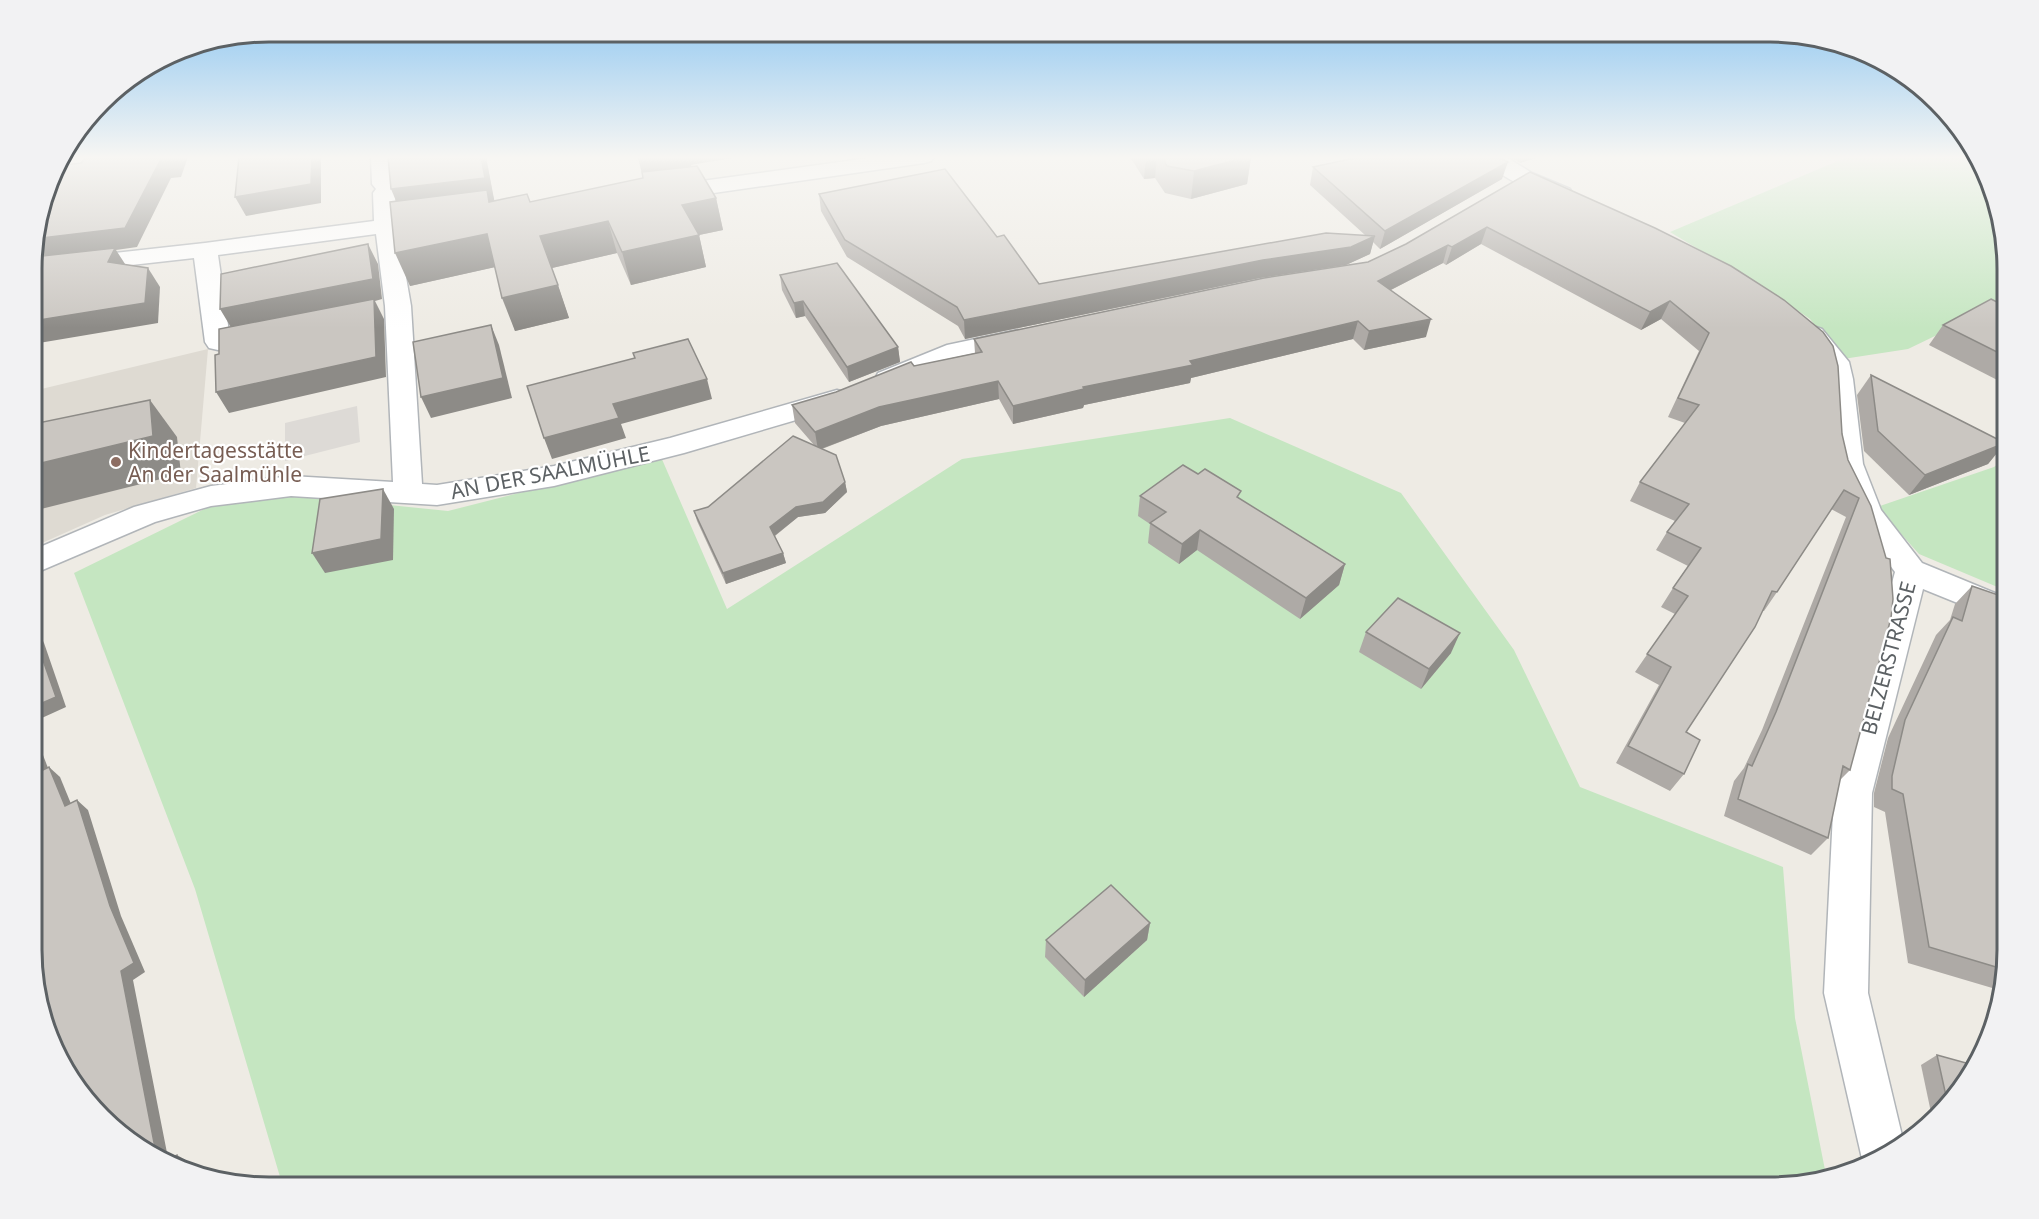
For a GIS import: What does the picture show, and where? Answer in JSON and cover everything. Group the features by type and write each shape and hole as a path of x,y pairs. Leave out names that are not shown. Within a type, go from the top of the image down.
{"street":[{"path":"385,214 387,308 408,494"},
{"path":"42,268 205,250 460,217"},
{"path":"205,250 218,342 286,329"},
{"name":"BELZERSTRASSE","path":"1792,316 1809,329 1836,362 1840,379 1848,464 1867,514 1911,571 1853,793 1846,993 1882,1148"},
{"name":"AN DER SAALMÜHLE","path":"42,559 145,514 211,496 291,486 437,495 554,476 674,446 828,402 956,351 1036,334"},
{"path":"1911,571 1997,607"}],"shaded area":[{"name":"Kindertagesstätte An der Saalmühle","path":"208,349 196,488 105,515 42,543 42,389"},
{"path":"357,406 360,442 285,461 285,423"}],"green space":[{"path":"1713,214 1990,214 1997,254 1997,312 1991,309 1908,349 1843,359 1810,319 1670,232"},
{"path":"1230,418 1401,493 1514,650 1580,787 1783,867 1795,1018 1825,1170 1785,1177 280,1177 195,889 74,573 243,490 448,511 661,457 727,609 962,459"},
{"path":"1997,465 1997,587 1919,554 1877,507"}],"building":[{"path":"49,214 132,214 125,228 44,238"},
{"path":"391,214 687,214 699,235 622,252 608,221 540,236 558,285 502,298 487,234 395,253"},
{"path":"830,214 979,214 997,237 1004,235 1039,284 1326,233 1375,236 1351,247 1263,260 964,320 957,307 845,240"},
{"path":"1366,214 1416,214 1385,231"},
{"path":"1458,214 1623,214 1731,266 1784,300 1823,332 1833,346 1838,366 1842,434 1848,460 1871,506 1886,558 1890,559 1893,599 1891,618 1850,770 1843,766 1828,838 1738,799 1748,764 1752,766 1776,712 1859,498 1844,490 1777,592 1772,591 1755,627 1686,732 1700,740 1684,774 1628,746 1671,667 1647,654 1688,596 1673,588 1701,548 1667,532 1689,504 1640,482 1699,405 1678,398 1709,333 1670,301 1650,312 1487,227 1452,247 1448,245 1378,281 1431,319 1369,331 1358,321 1190,361 1193,365 1083,387 1084,389 1013,406 998,381 879,407 815,432 792,405 836,392 911,362 914,366 982,352 974,339 1264,278 1368,262 1406,244"},
{"path":"368,244 373,279 220,309 221,274"},
{"path":"115,248 108,262 148,268 145,303 42,320 42,256"},
{"path":"837,263 898,347 847,367 803,301 794,303 780,275"},
{"path":"374,299 376,357 216,392 215,355 219,354 219,329"},
{"path":"1991,299 1997,302 1997,352 1943,325"},
{"path":"491,325 503,378 421,397 413,342"},
{"path":"688,339 707,379 613,404 619,418 544,438 527,386 635,358 633,353"},
{"path":"1871,375 1997,439 1997,446 1925,475 1878,431"},
{"path":"150,400 153,436 42,463 42,422"},
{"path":"793,436 836,455 845,482 823,502 796,507 770,527 783,553 723,573 694,511 708,507"},
{"path":"1183,465 1198,474 1205,469 1241,491 1237,497 1345,564 1306,598 1200,530 1182,544 1150,523 1166,512 1140,496"},
{"path":"383,489 381,539 312,553 320,499"},
{"path":"1972,586 1997,595 1997,967 1929,947 1903,794 1892,789 1892,776 1905,720 1953,617 1962,621"},
{"path":"1398,598 1460,633 1429,669 1366,632"},
{"path":"42,657 56,697 42,703"},
{"path":"49,767 65,806 77,800 110,906 134,963 121,971 155,1147 119,1121 98,1100 80,1076 65,1050 50,1009 42,965 42,770"},
{"path":"1111,885 1150,923 1085,980 1046,940"},
{"path":"1937,1055 1967,1063 1946,1094"}],"place":[{"name":"Kindertagesstätte An der Saalmühle","path":"116,462"}]}
